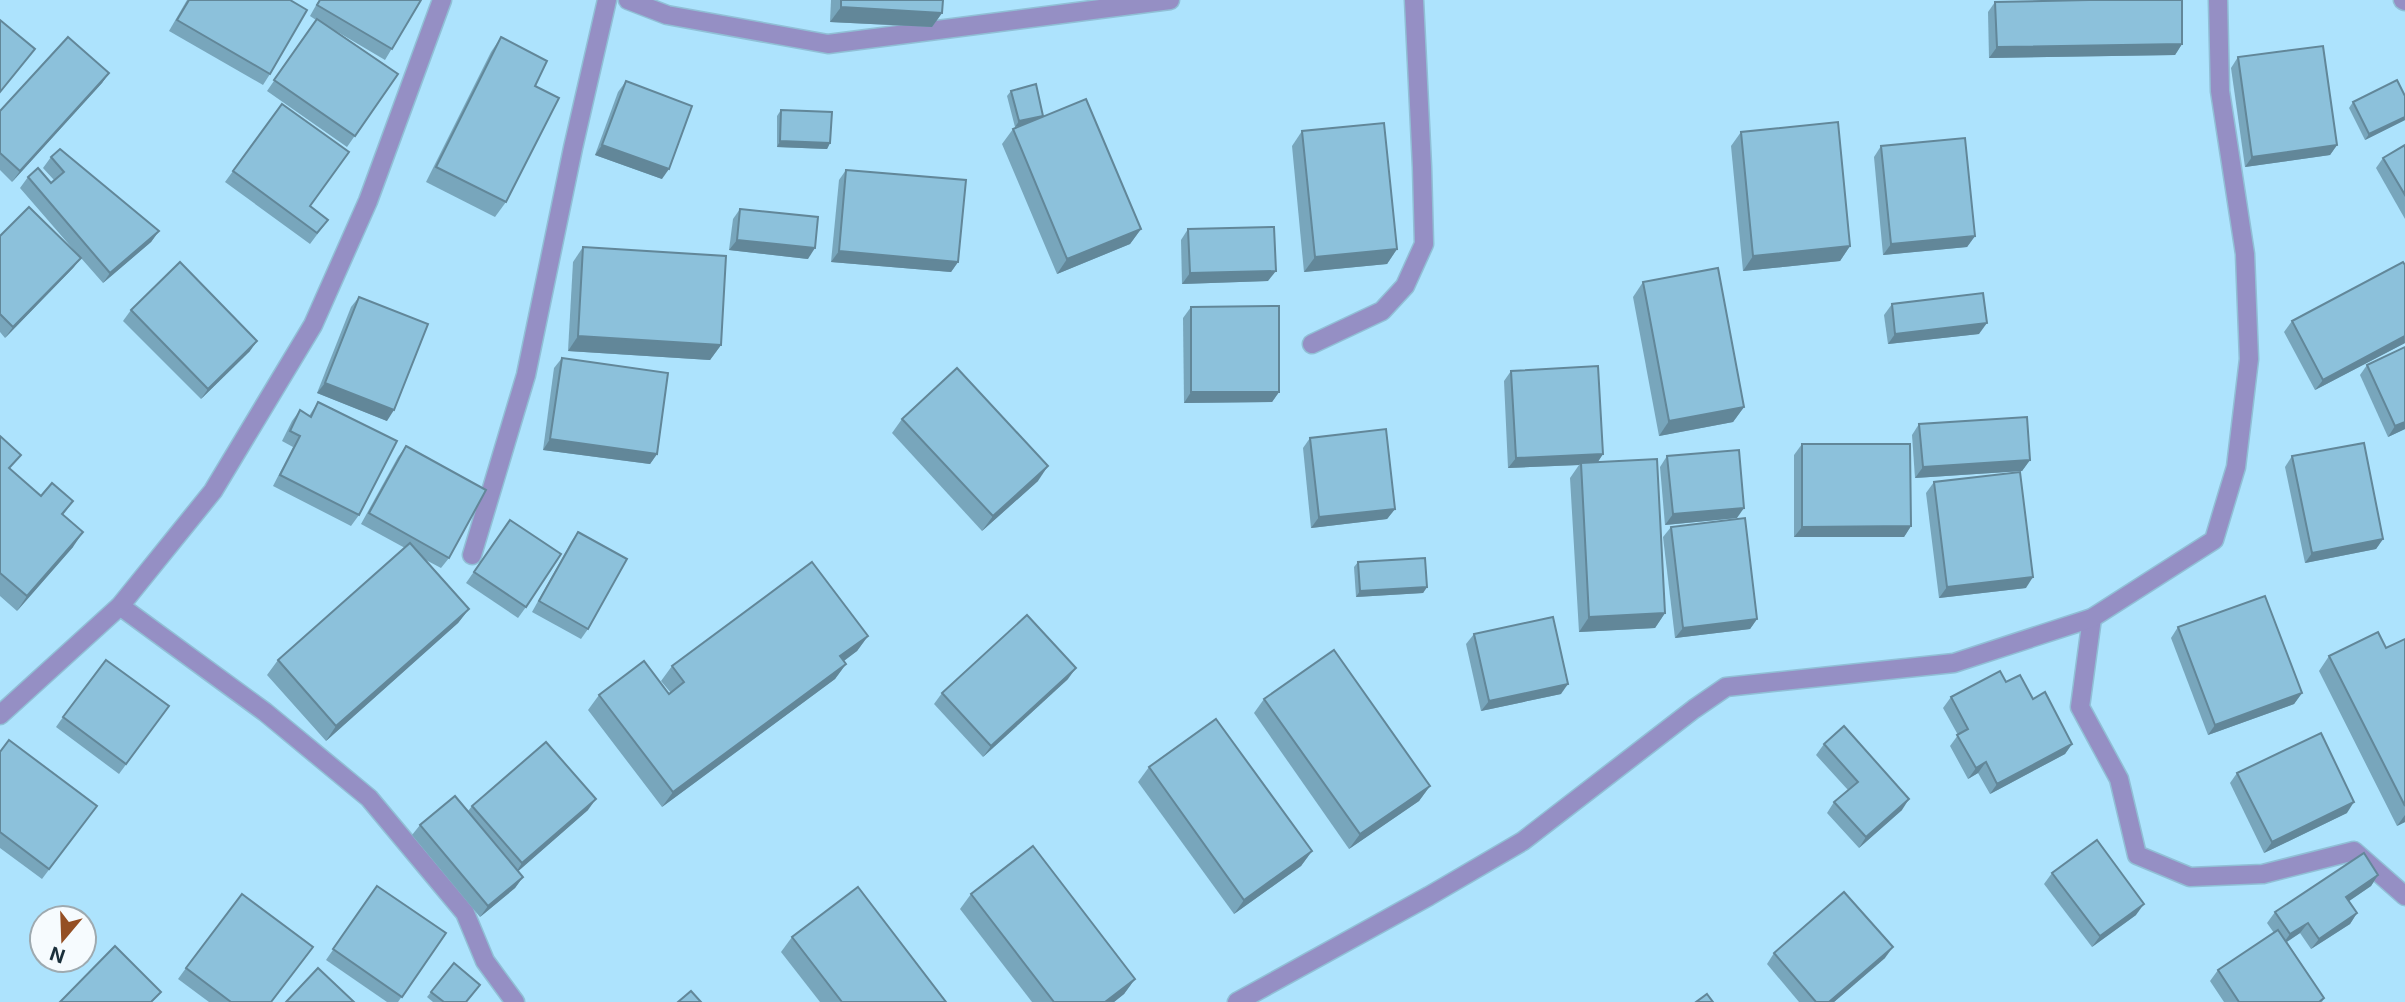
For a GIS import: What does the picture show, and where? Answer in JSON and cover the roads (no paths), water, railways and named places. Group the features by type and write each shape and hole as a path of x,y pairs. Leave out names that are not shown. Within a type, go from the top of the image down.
{"street":[{"path":"0,715 120,606 213,491 313,325 368,201 442,0"},
{"path":"472,555 526,375 607,0"},
{"path":"628,0 828,44 1170,0"},
{"path":"1312,344 1382,311 1405,286 1424,244 1414,0"},
{"path":"1237,1002 1523,841 1726,687 1954,663 2092,618 2214,540 2235,467 2248,346 2245,254 2220,91 2218,0"},
{"path":"120,606 265,712 369,798 465,913 485,961 515,1002"},
{"path":"2092,618 2080,707 2119,779 2137,855 2190,877 2263,874 2354,851 2405,896"}]}
